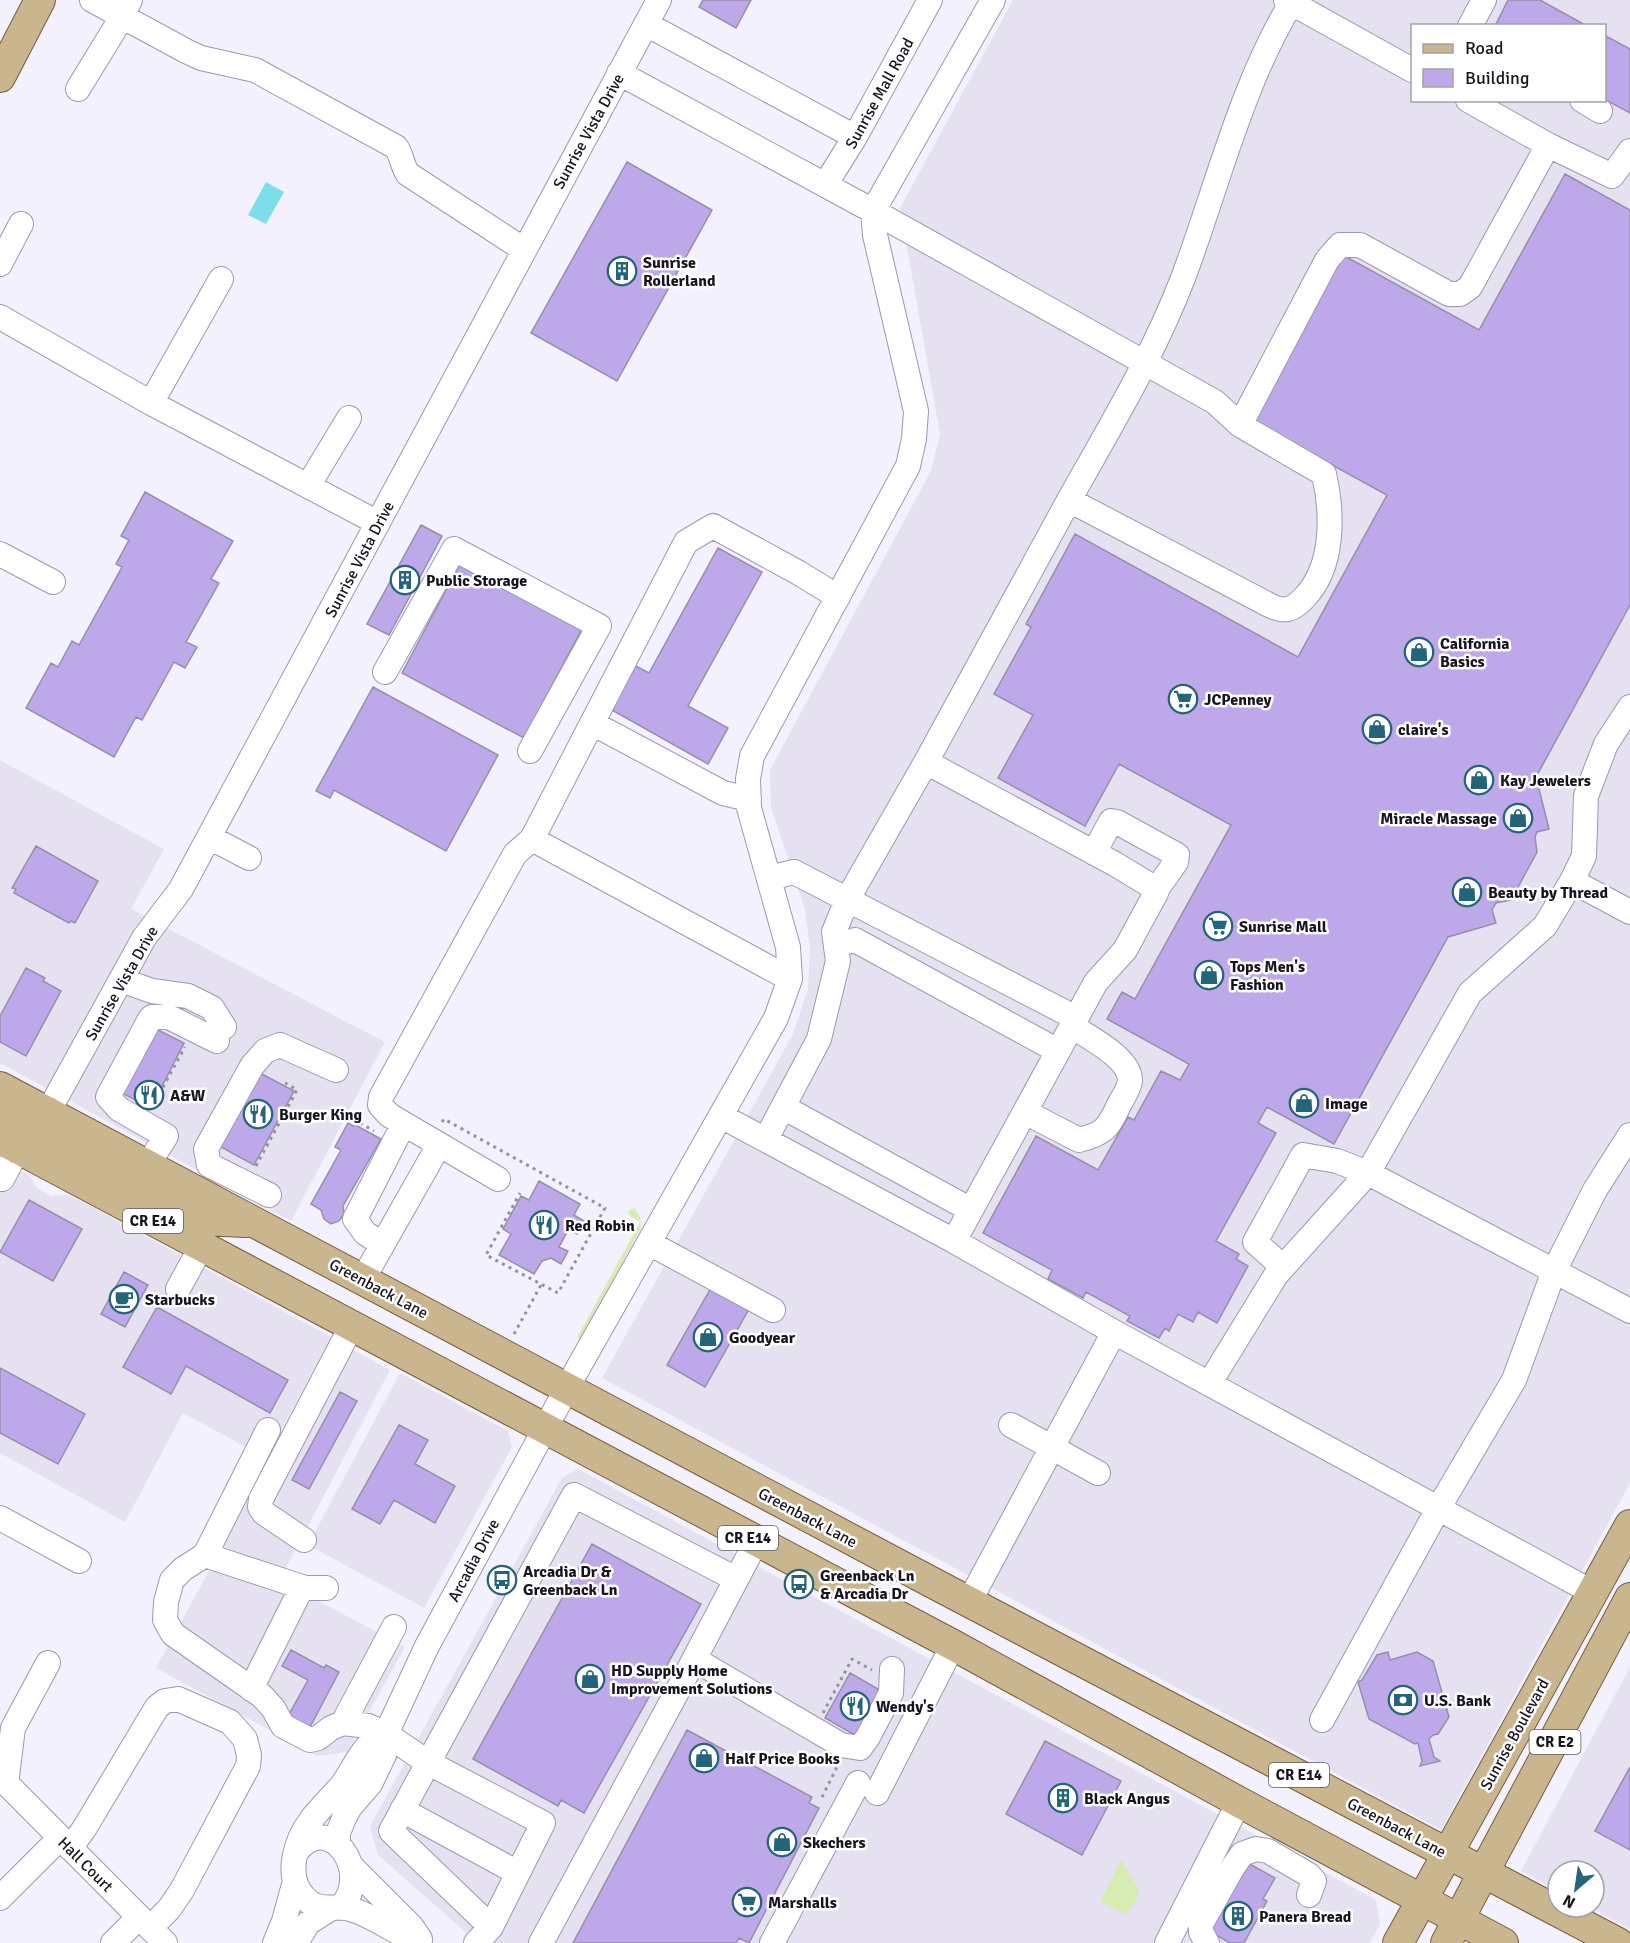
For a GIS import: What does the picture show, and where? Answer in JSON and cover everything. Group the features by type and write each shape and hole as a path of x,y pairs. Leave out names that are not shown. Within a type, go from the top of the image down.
{"main road":[{"path":"0,77 39,0"},
{"name":"Greenback Lane","path":"0,1088 1618,1943"},
{"path":"0,1114 15,1122 35,1121 48,1112"},
{"path":"9,1144 45,1140 202,1220 255,1223"},
{"name":"CR E14","path":"9,1144 120,1213 201,1247 953,1645 1423,1900 1452,1931 1503,1943"},
{"name":"Sunrise Boulevard","path":"1398,1943 1630,1525"},
{"path":"935,1584 953,1645 1017,1627"},
{"name":"CR E2","path":"1452,1931 1628,1607"}],"street":[{"path":"92,0 126,8 201,58 255,70 396,147 408,174 523,249"},
{"name":"Sunrise Vista Drive","path":"48,1112 144,938 181,889 523,249 659,0"},
{"name":"Sunrise Mall Road","path":"825,185 855,137 930,0"},
{"path":"790,979 788,947 749,808 748,778 752,756 908,466 914,439 916,411 875,235 873,211 993,0"},
{"path":"1471,24 1484,0"},
{"path":"766,1139 819,1040 838,961 834,932 847,900 926,762 1145,363 1182,279 1254,79 1290,1 1411,69"},
{"path":"78,89 126,8"},
{"path":"646,24 855,137"},
{"path":"619,73 873,211 1215,402 1240,425 1324,474 1329,513 1325,561 1311,591 1292,609 1284,611 1069,500"},
{"path":"1472,102 1548,145 1612,176 1630,151"},
{"path":"1240,425 1327,260 1340,244 1360,244 1449,294 1460,294 1470,287 1548,145"},
{"path":"0,264 21,224"},
{"path":"151,403 221,279"},
{"path":"0,317 151,403 378,523"},
{"path":"308,486 349,418"},
{"path":"498,1179 383,1111 380,1105 381,1097 515,854 532,839 686,542 713,526 838,597"},
{"path":"385,672 454,549 599,626 530,751"},
{"path":"0,554 53,582"},
{"path":"1209,1384 1276,1275 1368,1173 1470,993 1545,926 1584,856 1586,796 1606,744 1630,707"},
{"path":"592,723 723,793 749,800"},
{"path":"926,762 1132,874 1156,890"},
{"path":"954,1241 1096,982 1125,950 1152,903 1156,890 1176,862 1177,855 1117,822 1111,821 1094,853"},
{"path":"209,837 249,858"},
{"path":"532,839 790,979"},
{"path":"769,878 794,872 847,900 1074,1022 1119,1058 1128,1070 1130,1083 1109,1126 1096,1136 1078,1140 1024,1112"},
{"path":"1572,881 1630,912"},
{"path":"836,945 855,940 1058,1051"},
{"name":"Arcadia Drive","path":"338,1844 338,1833 344,1818 370,1784 384,1755 386,1734 427,1646 566,1389 776,1018 790,979"},
{"path":"121,980 152,991 188,996 212,1008 221,1034 169,1017 152,1017 108,1097 119,1109 166,1136 147,1166"},
{"path":"255,1223 272,1190 209,1165 206,1149 252,1066 265,1051 280,1045 336,1070"},
{"path":"783,1107 971,1210"},
{"path":"721,1116 954,1241 1114,1332 1592,1592"},
{"path":"382,1244 365,1233 355,1219 404,1125"},
{"path":"1322,1720 1438,1509 1514,1380 1554,1271 1594,1190 1630,1135"},
{"path":"363,1279 435,1143"},
{"path":"2,1179 9,1144"},
{"path":"1283,1267 1255,1242 1303,1155 1337,1161 1368,1173 1630,1311"},
{"path":"649,1243 773,1310"},
{"path":"178,1289 201,1247"},
{"path":"304,1540 264,1514 260,1507 261,1499 351,1327"},
{"path":"969,1602 1114,1332"},
{"path":"1011,1425 1098,1473"},
{"path":"268,1430 206,1555 183,1569 172,1580 166,1602 165,1620 173,1634 252,1689 273,1708 283,1726 310,1740 318,1738 331,1728 343,1723 368,1726 386,1734 428,1762 543,1823 518,1874 483,1935 391,1831 428,1762 574,1495 736,1579"},
{"path":"0,1518 79,1561"},
{"path":"542,1943 756,1542"},
{"path":"206,1555 302,1587 326,1588"},
{"path":"252,1689 302,1587"},
{"path":"343,1723 394,1627"},
{"path":"772,1943 953,1645"},
{"path":"694,1659 841,1745 860,1748 891,1693 886,1672"},
{"path":"3,1780 13,1728 48,1662"},
{"path":"0,1898 84,1829 157,1707 165,1701 178,1698 230,1722 244,1740 249,1755 248,1766 182,1890 169,1909 152,1929 113,1943"},
{"name":"Arcadia Drive","path":"297,1851 305,1828 340,1788 368,1745 386,1734"},
{"name":"Hall Court","path":"3,1780 152,1929"},
{"path":"1167,1943 1239,1802"},
{"path":"402,1810 518,1874"},
{"path":"320,1837 338,1844 352,1867 411,1926 422,1943 402,1936 366,1915 311,1903 299,1891 293,1866 297,1851 304,1842 320,1837"},
{"path":"1207,1943 1201,1932 1201,1924 1242,1854 1256,1849 1268,1851 1309,1875 1314,1881 1309,1895"},
{"path":"296,1943 308,1923 336,1908 349,1897 352,1890 352,1867"},
{"path":"275,1943 284,1921 295,1881"}],"path":[{"path":"140,1122 148,1115 188,1041"},
{"path":"255,1168 297,1090 285,1083"},
{"path":"435,1143 444,1119 605,1208 558,1293 486,1255 519,1193"},
{"path":"523,1339 514,1334 541,1285"},
{"path":"815,1729 852,1659 886,1672"},
{"path":"822,1797 840,1760"}],"shaded area":[{"name":"Sunrise Mall","path":"1013,0 1630,0 1630,1483 1441,1830 602,1378 792,1036 808,990 810,946 804,906 771,807 770,770 931,471 940,434 900,208"},
{"path":"0,760 164,849 131,909 385,1042 291,1221 0,1063"},
{"path":"0,1158 29,1175 37,1188 51,1196 70,1195 331,1337 266,1458 183,1413 125,1522 0,1453"},
{"path":"335,1340 390,1370 277,1585 307,1595 405,1647 347,1752 317,1756 156,1668"},
{"path":"400,1373 508,1431 512,1447 424,1608 308,1545"},
{"path":"578,1469 1376,1900 1380,1924 1370,1943 478,1943 378,1855 370,1826 562,1478"},
{"path":"1630,1667 1630,1929 1606,1916 1606,1859 1546,1859 1546,1885 1521,1871"}],"green space":[{"path":"634,1208 640,1217 641,1228 580,1340 577,1338 640,1222 629,1215 628,1211"},
{"path":"1121,1860 1140,1892 1127,1915 1100,1902"}],"water":[{"path":"266,182 284,192 266,224 248,215"}],"building":[{"path":"703,0 751,0 736,28 699,7"},
{"path":"1508,0 1540,0 1583,24 1496,24"},
{"path":"1606,36 1630,49 1630,113 1606,100"},
{"name":"Sunrise Rollerland","path":"627,162 712,210 617,381 531,333"},
{"name":"Sunrise Mall","path":"1565,174 1630,210 1630,605 1536,777 1549,829 1537,832 1535,837 1537,852 1511,900 1496,903 1492,910 1496,923 1448,937 1334,1144 1267,1107 1258,1123 1276,1133 1216,1241 1239,1254 1236,1259 1248,1266 1217,1323 1198,1312 1193,1322 1178,1314 1169,1331 1165,1328 1159,1338 1127,1321 1130,1316 1086,1292 1083,1298 1048,1279 1052,1270 983,1233 1036,1136 1098,1170 1128,1117 1134,1120 1161,1071 1180,1080 1189,1064 1107,1019 1122,992 1135,999 1231,825 1119,764 1085,826 998,778 1033,715 994,694 1031,627 1026,624 1075,534 1298,657 1387,495 1252,421 1343,255 1479,330"},
{"path":"145,492 233,541 211,579 219,583 186,642 197,647 185,668 174,662 142,720 136,717 114,757 26,708 51,663 58,667 72,641 79,645 122,567 116,564 129,540 121,536"},
{"name":"Public Storage","path":"421,525 442,536 389,635 367,624"},
{"path":"718,548 762,572 688,706 728,728 708,764 610,709 634,665 649,673"},
{"path":"462,560 584,625 524,738 402,673"},
{"path":"373,687 498,755 446,851 334,790 330,798 316,791"},
{"path":"36,846 98,881 75,923 71,921 69,923 14,893 16,889 12,888"},
{"path":"26,968 45,978 43,981 61,991 26,1056 0,1042 0,1016"},
{"path":"156,1029 184,1043 151,1108 122,1093"},
{"path":"260,1073 294,1091 254,1165 221,1147"},
{"path":"348,1123 381,1139 343,1206 344,1214 339,1221 331,1224 324,1219 321,1210 311,1204 341,1150 335,1147"},
{"name":"Red Robin","path":"539,1181 580,1204 574,1215 584,1221 577,1234 569,1229 559,1247 568,1251 561,1264 551,1258 542,1261 534,1274 499,1255 511,1234 503,1229 521,1196 529,1200"},
{"path":"29,1200 82,1229 53,1281 0,1252"},
{"name":"Starbucks","path":"124,1272 148,1285 125,1327 101,1314"},
{"name":"Goodyear","path":"711,1288 749,1309 705,1387 667,1365"},
{"path":"157,1307 288,1380 270,1413 186,1366 171,1394 123,1367"},
{"path":"0,1368 85,1414 58,1464 0,1433"},
{"path":"340,1392 357,1401 309,1489 292,1480"},
{"path":"399,1425 428,1440 415,1464 455,1486 435,1523 394,1500 380,1524 352,1509"},
{"path":"592,1544 701,1604 584,1813 561,1800 558,1806 473,1759"},
{"path":"291,1650 324,1668 326,1665 339,1672 309,1729 287,1718 308,1680 282,1666"},
{"name":"U.S. Bank","path":"1388,1652 1390,1660 1417,1652 1433,1661 1449,1717 1438,1734 1429,1739 1434,1757 1440,1761 1420,1766 1422,1761 1418,1743 1415,1744 1369,1719 1358,1682 1362,1680 1377,1655"},
{"name":"Wendy's","path":"850,1673 885,1693 860,1738 825,1718"},
{"path":"687,1730 812,1797 809,1803 819,1808 749,1943 739,1938 736,1943 573,1943"},
{"name":"Black Angus","path":"1045,1741 1121,1781 1082,1855 1006,1814"},
{"path":"1630,1767 1630,1850 1595,1831"},
{"name":"Panera Bread","path":"1246,1862 1275,1878 1263,1899 1267,1901 1244,1943 1230,1943 1209,1931"}],"place":[{"name":"Sunrise Rollerland","path":"622,271"},
{"name":"Public Storage","path":"405,580"},
{"name":"California Basics","path":"1419,652"},
{"name":"JCPenney","path":"1183,699"},
{"name":"claire's","path":"1377,729"},
{"name":"Kay Jewelers","path":"1479,780"},
{"name":"Miracle Massage","path":"1518,818"},
{"name":"Beauty by Thread","path":"1467,892"},
{"name":"Sunrise Mall","path":"1218,926"},
{"name":"Tops Men's Fashion","path":"1209,975"},
{"name":"A&W","path":"149,1095"},
{"name":"Image","path":"1304,1103"},
{"name":"Burger King","path":"258,1114"},
{"name":"Red Robin","path":"544,1225"},
{"name":"Starbucks","path":"124,1299"},
{"name":"Goodyear","path":"708,1337"},
{"name":"Arcadia Dr & Greenback Ln","path":"502,1580"},
{"name":"Greenback Ln & Arcadia Dr","path":"799,1584"},
{"name":"HD Supply Home Improvement Solutions","path":"590,1679"},
{"name":"U.S. Bank","path":"1403,1700"},
{"name":"Wendy's","path":"855,1706"},
{"name":"Half Price Books","path":"704,1758"},
{"name":"Black Angus","path":"1063,1798"},
{"name":"Skechers","path":"782,1842"},
{"name":"Marshalls","path":"747,1902"},
{"name":"Panera Bread","path":"1238,1916"}]}
